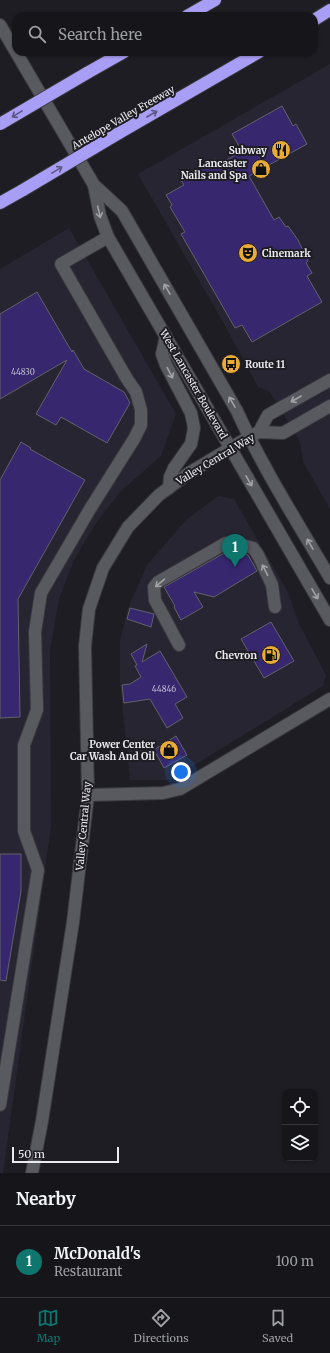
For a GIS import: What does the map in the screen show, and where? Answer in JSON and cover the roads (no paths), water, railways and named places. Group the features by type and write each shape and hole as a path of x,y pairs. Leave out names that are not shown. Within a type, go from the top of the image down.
{"highway":[{"path":"194,12 215,0"},
{"path":"318,18 330,10"},
{"path":"0,124 117,56"},
{"name":"Antelope Valley Freeway","path":"0,203 252,56"}],"street":[{"name":"West Lancaster Boulevard","path":"0,25 12,45"},
{"name":"West Lancaster Boulevard","path":"18,56 94,185 122,211 238,411 254,434 330,578"},
{"name":"West Lancaster Boulevard","path":"94,185 100,216 108,237 330,620"},
{"path":"0,1105 38,870 24,831 24,745 37,710 35,632 41,593 90,509 134,439 140,425 141,410 136,392 61,264 108,237"},
{"path":"166,336 162,354 166,365 191,413 194,428 191,444 174,468 170,477 169,488"},
{"name":"Valley Central Way","path":"32,1173 42,1121 73,922 88,795 85,646 89,610 103,568 128,527 159,495 189,473 254,434 268,415 330,380"},
{"name":"Valley Central Way","path":"254,434 283,433 330,406"},
{"path":"179,646 155,600 154,587 158,582 226,543 242,544 253,548 258,555 272,585 275,607"},
{"path":"88,795 163,793 180,790 330,700"}],"place":[{"name":"Subway","path":"281,150"},
{"name":"Lancaster Nails and Spa","path":"261,169"},
{"name":"Cinemark","path":"248,253"},
{"name":"Route 11","path":"231,364"},
{"name":"McDonald's","path":"235,567"},
{"name":"Chevron","path":"271,655"},
{"name":"Power Center Car Wash And Oil","path":"169,750"}]}
